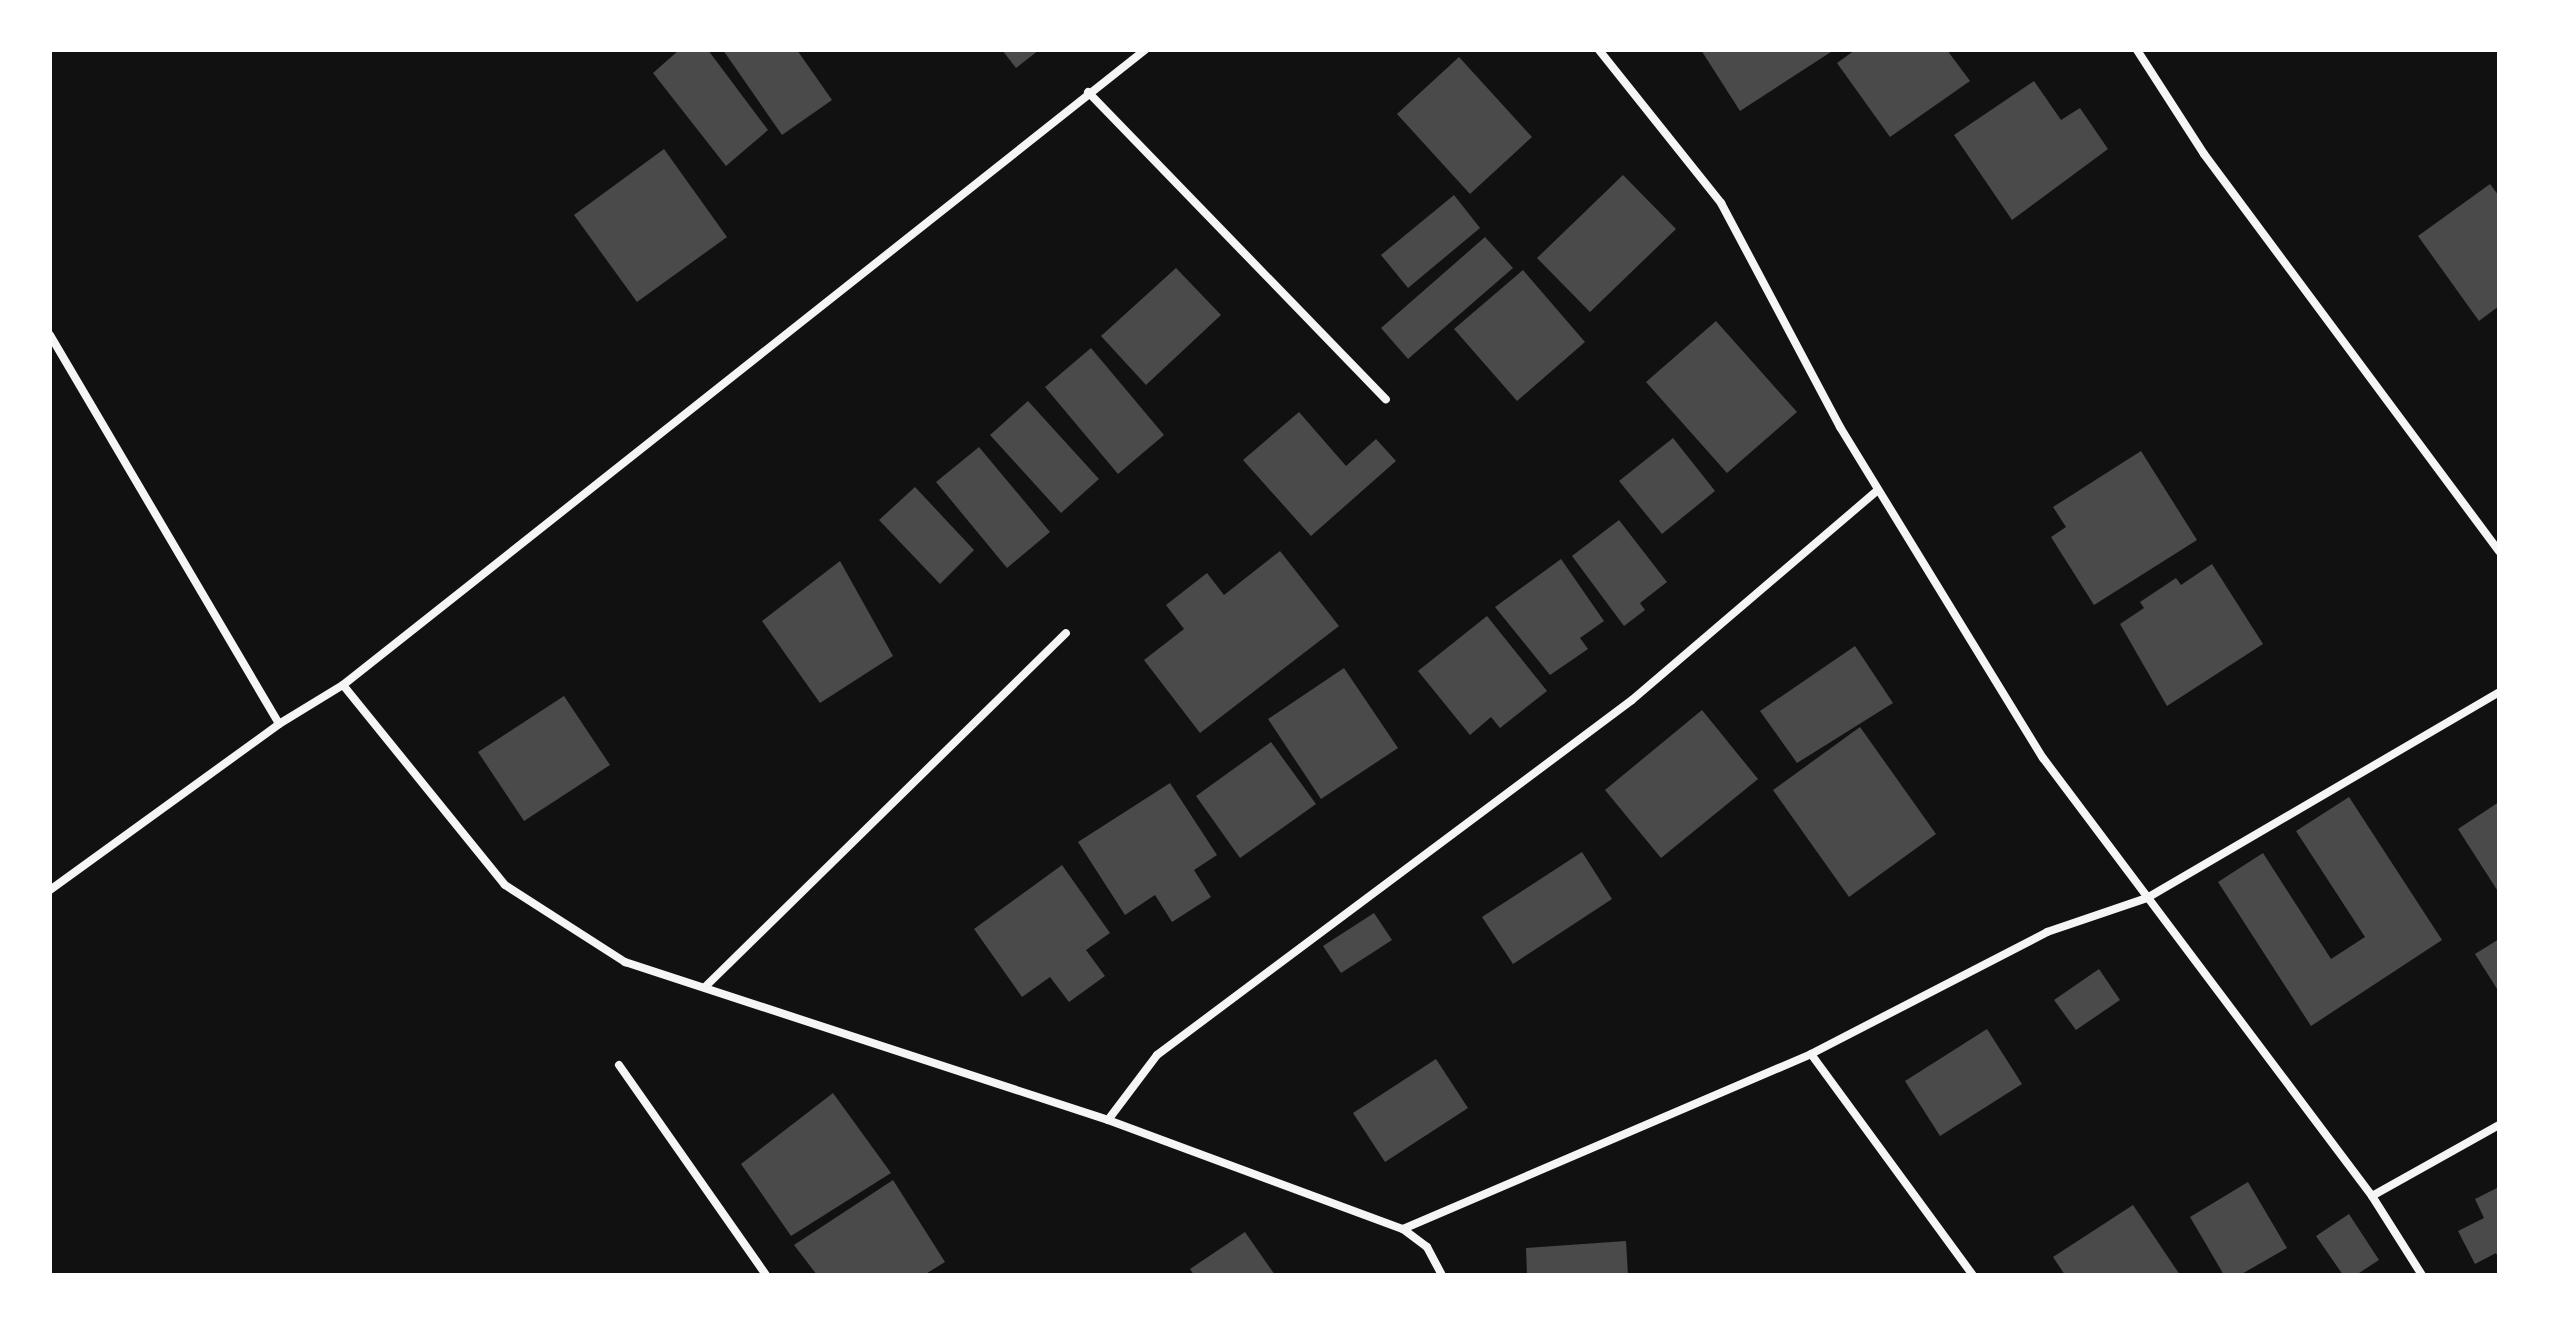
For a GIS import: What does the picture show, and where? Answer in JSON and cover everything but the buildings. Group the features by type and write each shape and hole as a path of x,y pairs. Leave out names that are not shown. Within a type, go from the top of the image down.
{"street":[{"path":"50,890 279,724 343,685 1088,92 1145,50"},
{"path":"1599,50 1721,203 1877,491 2043,758 2372,1196 2422,1275"},
{"path":"2137,50 2204,154 2499,551"},
{"path":"1088,92 1386,399"},
{"path":"50,335 279,724"},
{"path":"1108,1120 1157,1055 1632,700 1877,491"},
{"path":"706,986 1066,633"},
{"path":"343,685 505,885 625,962 1108,1120 1403,1229 1427,1247 1442,1275"},
{"path":"1403,1229 1811,1054 2047,932 2147,898 2499,692"},
{"path":"1811,1054 1973,1275"},
{"path":"619,1065 766,1275"},
{"path":"2372,1196 2499,1125"}]}
